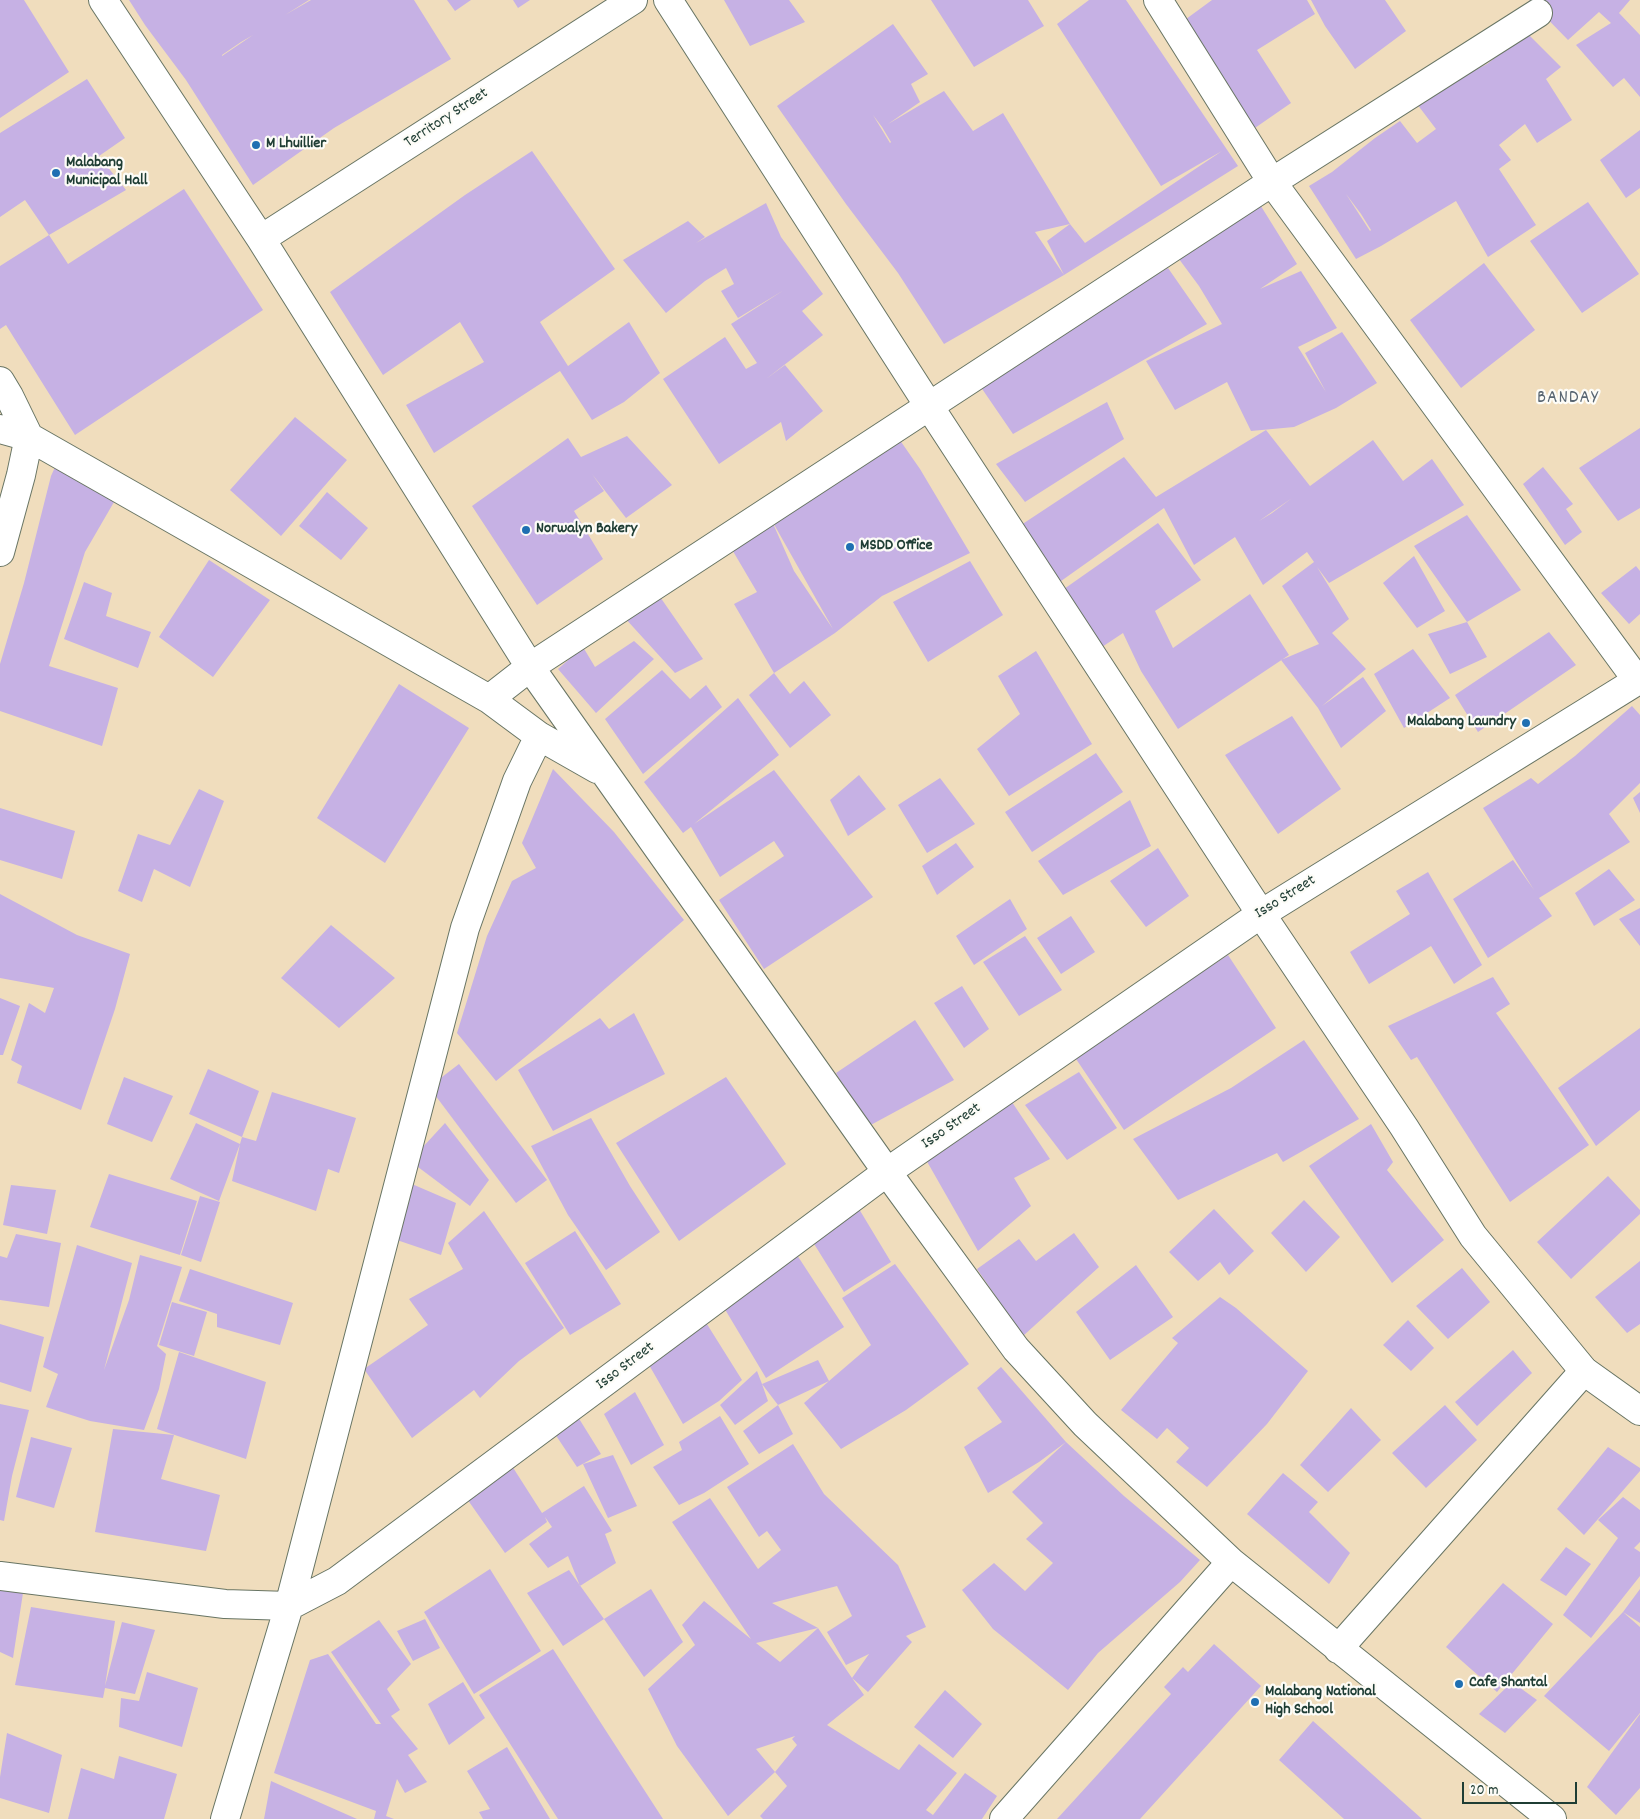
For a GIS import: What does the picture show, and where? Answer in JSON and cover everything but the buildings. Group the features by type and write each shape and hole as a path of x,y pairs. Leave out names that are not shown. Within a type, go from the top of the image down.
{"street":[{"path":"103,0 261,239 530,667 887,1172 1016,1349 1085,1424 1231,1562 1552,1819"},
{"name":"Territory Street","path":"261,239 633,0"},
{"path":"668,0 929,406 1261,914 1404,1127 1473,1236 1584,1371 1640,1411"},
{"path":"1158,0 1272,182 1639,679"},
{"path":"489,699 530,667 929,406 1272,182 1538,13"},
{"path":"0,381 10,396 29,437 21,475 0,552"},
{"path":"0,429 29,437 489,699 539,736 605,774"},
{"name":"Isso Street","path":"289,1606 337,1582 887,1172 1261,914 1639,679"},
{"path":"225,1819 289,1606 465,928 517,781 539,736"},
{"path":"1338,1649 1584,1371"},
{"path":"1004,1819 1231,1562"},
{"path":"0,1576 225,1604 289,1606"}],"place":[{"name":"M Lhuillier","path":"256,145"},
{"name":"Malabang Municipal Hall","path":"56,173"},
{"name":"Norwalyn Bakery","path":"526,530"},
{"name":"MSDD Office","path":"850,547"},
{"name":"Malabang Laundry","path":"1526,723"},
{"name":"Cafe Shantal","path":"1459,1684"},
{"name":"Malabang National High School","path":"1255,1702"}],"district":[{"name":"BANDAY","path":"1568,399"}]}
